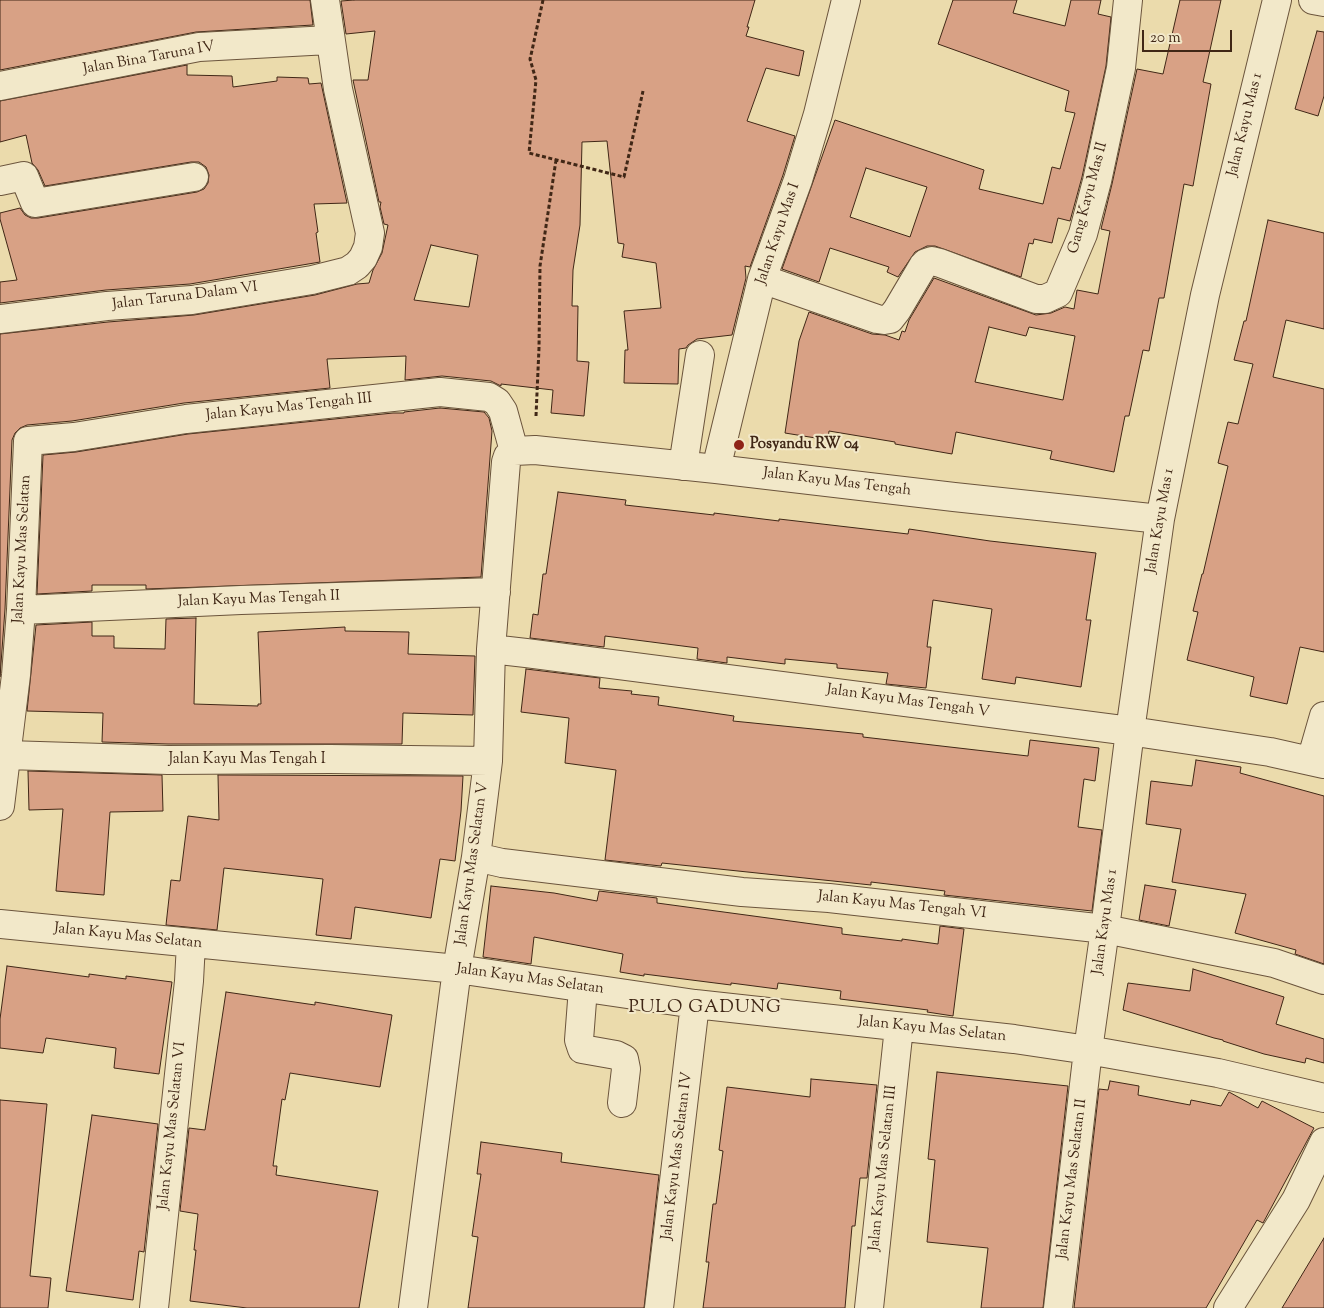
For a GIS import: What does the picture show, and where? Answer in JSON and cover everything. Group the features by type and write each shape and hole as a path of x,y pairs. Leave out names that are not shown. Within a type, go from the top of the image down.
{"street":[{"path":"325,0 330,40"},
{"name":"Jalan Kayu Mas I","path":"716,469 762,279 798,180 818,114 846,0"},
{"name":"Gang Kayu Mas II","path":"762,279 884,320 890,319 897,310 926,262 940,263 1036,299 1045,299 1058,293 1083,234 1097,181 1121,68 1128,0"},
{"name":"Jalan Kayu Mas 1","path":"1088,1050 1160,519 1205,294 1277,0"},
{"path":"1313,0 1324,2"},
{"name":"Jalan Bina Taruna IV","path":"0,86 199,48 330,40"},
{"name":"Jalan Taruna Dalam VI","path":"0,319 107,306 192,300 312,280 348,271 357,265 368,247 370,233 338,89 330,40"},
{"path":"0,181 24,176 35,203 194,177"},
{"path":"683,466 700,355"},
{"name":"Jalan Kayu Mas Tengah III","path":"28,441 74,437 196,418 440,392 489,397 498,402 524,451"},
{"name":"Jalan Kayu Mas Selatan","path":"0,806 7,755 21,610 28,441"},
{"name":"Jalan Kayu Mas Tengah","path":"524,451 716,469 1160,519"},
{"name":"Jalan Kayu Mas Selatan V","path":"413,1308 488,761 491,650 506,462 508,456 524,451"},
{"name":"Jalan Kayu Mas Tengah II","path":"21,610 241,600 496,592"},
{"name":"Jalan Kayu Mas Tengah V","path":"491,650 526,652 1130,731 1270,752 1318,763"},
{"path":"1318,763 1324,716"},
{"name":"Jalan Kayu Mas Tengah I","path":"7,755 168,760 330,759 488,761"},
{"name":"Jalan Kayu Mas Tengah VI","path":"476,857 502,863 742,892 829,898 1105,929 1274,964 1324,980"},
{"name":"Jalan Kayu Mas Selatan","path":"0,924 458,969 695,1004 1014,1039 1218,1073 1324,1098"},
{"name":"Jalan Kayu Mas Selatan VI","path":"154,1308 189,981 191,943"},
{"path":"583,988 579,1040 582,1049 616,1055 624,1059 626,1069 622,1103"},
{"name":"Jalan Kayu Mas Selatan IV","path":"659,1308 695,1004"},
{"name":"Jalan Kayu Mas Selatan III","path":"869,1308 899,1027"},
{"name":"Jalan Kayu Mas Selatan II","path":"1058,1308 1088,1050"},
{"path":"1228,1308 1296,1200 1324,1142"}],"path":[{"path":"543,0 531,54 536,80 528,150 531,154 624,177 643,91"},
{"path":"524,451 539,348 540,266 556,160"}],"building":[{"path":"0,0 310,0 313,25 196,32 0,70"},
{"path":"755,0 746,36 804,51 799,76 766,68 747,121 795,136 750,267 745,266 746,278 732,335 697,339 686,348 679,349 678,384 624,383 625,350 628,350 624,311 661,308 656,263 622,257 624,244 618,243 607,141 582,142 580,225 573,270 572,306 578,306 577,361 589,362 584,416 551,413 553,390 501,384 501,386 491,381 442,376 405,380 406,356 327,359 330,388 184,403 72,421 27,425 20,428 12,440 5,609 0,677 0,334 194,315 315,295 357,284 369,283 382,253 388,225 384,224 380,207 381,202 379,202 353,80 368,80 375,31 346,34 341,1","holes":["431,245 478,255 469,307 414,300"]},
{"path":"953,0 1017,0 1013,13 1065,26 1071,0 1101,0 1098,14 1111,17 1106,66 1082,177 1070,221 1058,218 1052,243 1034,239 1033,244 1029,243 1021,277 935,246 927,246 915,252 898,277 887,272 889,267 830,248 819,282 782,269 835,120 984,170 979,189 1043,204 1052,167 1060,169 1075,113 1065,111 1069,91 938,44","holes":["866,168 927,187 910,237 850,217"]},
{"path":"1180,0 1221,0 1203,82 1211,84 1193,186 1184,184 1164,298 1159,298 1149,351 1143,350 1129,416 1125,416 1114,472 1050,459 1052,451 956,432 952,454 829,431 828,440 785,433 799,341 809,312 872,334 885,335 899,340 902,331 905,332 909,320 934,278 1036,315 1051,313 1065,307 1074,309 1077,290 1098,294 1110,231 1101,229 1137,69 1163,74","holes":["989,327 1026,336 1029,327 1075,336 1063,400 975,382"]},
{"path":"1317,31 1324,32 1324,96 1318,116 1295,109"},
{"path":"187,65 187,75 232,76 233,87 277,81 277,77 308,78 309,84 321,83 347,203 314,204 320,262 190,284 106,290 0,303 0,282 17,280 0,213 20,208 25,215 31,218 38,218 197,192 204,189 208,183 209,175 206,167 199,162 191,162 45,186 38,170 32,163 26,135 0,142 0,101"},
{"path":"1268,220 1324,233 1324,329 1286,320 1273,377 1324,389 1324,652 1300,647 1287,704 1250,696 1254,677 1187,660 1198,612 1193,611 1228,466 1218,463 1228,422 1238,424 1253,364 1234,360 1244,321 1246,321"},
{"path":"440,408 484,412 489,418 492,431 481,577 146,589 146,585 92,585 92,591 37,594 43,455 76,452 188,434"},
{"path":"558,492 626,500 625,505 779,521 779,519 908,534 909,529 990,541 1096,553 1086,620 1091,620 1081,687 1016,677 1015,684 982,679 992,609 933,600 927,647 931,647 926,688 886,684 888,673 837,668 837,664 785,659 785,664 727,657 727,663 697,659 698,648 605,636 604,647 530,638 533,614 538,615 543,574 546,574"},
{"path":"196,618 194,704 258,706 258,704 261,704 258,632 345,627 345,631 409,632 408,654 475,656 473,715 403,713 402,744 168,744 102,742 103,713 27,711 36,625 92,622 92,636 114,636 114,648 165,649 166,619"},
{"path":"526,669 600,678 599,688 632,691 631,694 659,697 658,705 734,716 733,721 863,734 863,737 1028,756 1030,740 1099,748 1095,781 1084,779 1078,827 1102,830 1092,911 944,895 945,891 871,882 871,885 662,863 661,866 605,860 616,770 565,763 569,718 521,712"},
{"path":"1196,760 1241,767 1240,773 1324,796 1324,964 1295,954 1296,950 1235,933 1246,894 1172,882 1181,829 1146,824 1151,781 1192,786"},
{"path":"28,771 162,775 163,811 110,812 104,895 56,891 63,809 29,810"},
{"path":"218,775 463,776 455,861 440,859 431,918 355,907 351,939 316,935 323,879 224,868 217,930 166,925 171,880 180,881 188,816 219,820"},
{"path":"1145,885 1176,890 1169,926 1139,920"},
{"path":"491,886 554,893 597,901 599,891 657,898 657,903 842,928 842,934 902,941 902,939 938,944 940,926 964,929 953,1016 927,1012 928,1010 840,999 841,991 778,983 777,989 620,972 623,954 534,937 531,964 483,957"},
{"path":"7,966 89,977 89,974 126,979 126,976 172,982 159,1074 114,1068 116,1048 46,1038 43,1053 0,1048 0,1019"},
{"path":"1193,969 1284,997 1276,1024 1324,1039 1324,1063 1306,1058 1305,1063 1264,1054 1123,1010 1128,983 1190,991"},
{"path":"226,992 315,1005 315,1002 392,1015 380,1087 290,1073 285,1100 282,1099 273,1166 277,1166 276,1175 378,1191 359,1308 247,1308 190,1301 198,1214 180,1211 189,1128 205,1130"},
{"path":"937,1072 1068,1086 1043,1308 981,1308 988,1248 927,1242 935,1160 928,1159"},
{"path":"811,1079 877,1085 867,1178 860,1178 855,1226 852,1226 845,1308 703,1308 709,1262 706,1262 713,1204 716,1204 723,1151 719,1150 727,1087 810,1097"},
{"path":"1110,1081 1139,1086 1138,1095 1190,1105 1191,1100 1221,1106 1229,1092 1258,1108 1262,1101 1314,1128 1263,1223 1257,1220 1206,1308 1074,1308 1099,1089 1108,1090"},
{"path":"0,1100 47,1104 30,1276 51,1278 48,1308 0,1308"},
{"path":"92,1115 158,1124 144,1252 139,1251 133,1300 66,1291"},
{"path":"481,1142 562,1153 561,1162 659,1175 644,1308 468,1308 478,1237 472,1236 481,1174 477,1174"},
{"path":"1324,1238 1324,1308 1282,1308"}],"place":[{"name":"Posyandu RW 04","path":"739,445"}],"district":[{"name":"PULO GADUNG","path":"705,1009"}]}
